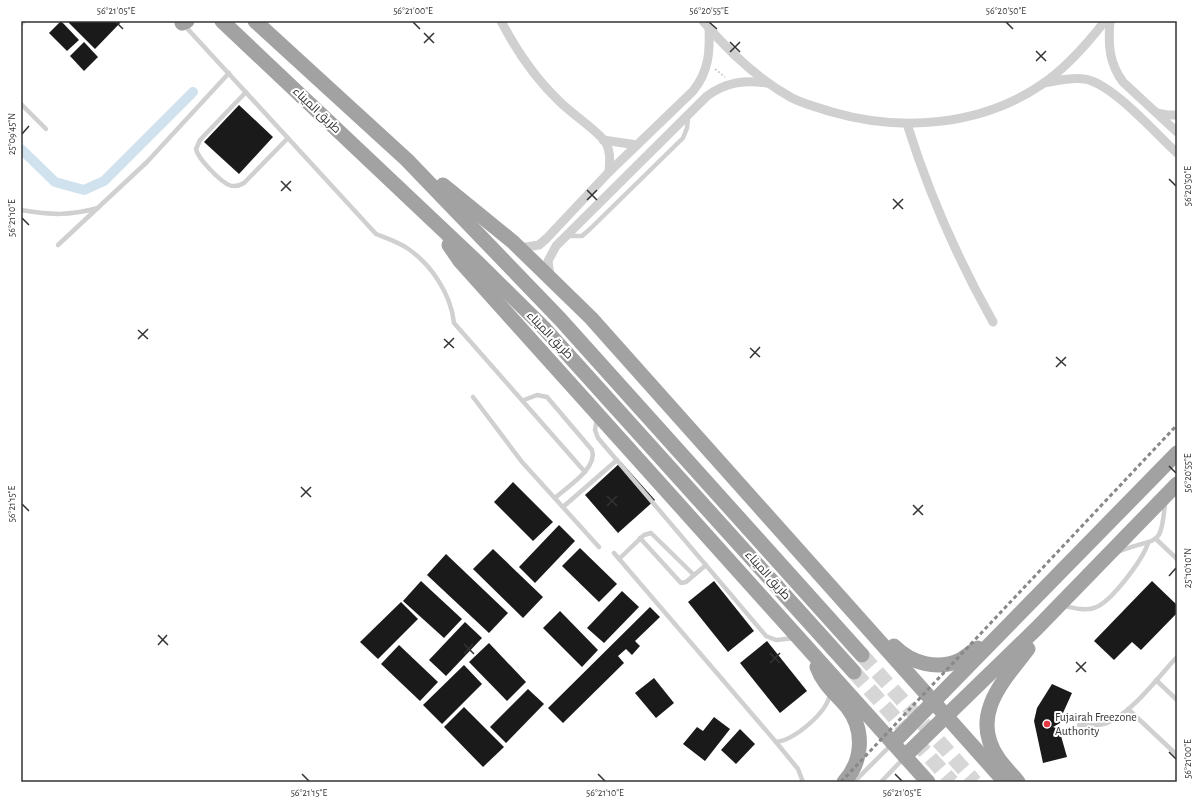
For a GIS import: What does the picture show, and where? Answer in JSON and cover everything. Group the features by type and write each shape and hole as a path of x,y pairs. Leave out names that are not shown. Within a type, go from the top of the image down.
{"highway":[{"name":"طريق الميناء","path":"222,21 510,294 575,361 854,672"},
{"name":"طريق الميناء","path":"256,21 408,160 560,319 862,655"},
{"path":"408,160 435,178 519,248 596,324 1005,782"},
{"path":"443,230 448,243 456,255 928,782"},
{"path":"893,743 1177,453"},
{"path":"905,756 1109,556 1177,484"},
{"path":"855,614 866,619 905,656 928,664 944,664 959,660 1004,631"},
{"path":"1018,782 998,758 993,748 988,728 988,712 1003,679 1029,647 1037,628"},
{"path":"814,655 821,676 830,689 852,714 860,738 856,762 844,782"}],"street":[{"path":"501,21 518,52 543,84 572,113 603,140 608,151 609,172"},
{"path":"706,24 748,68 768,83 793,98 817,108 845,116 895,124 907,124 951,119 988,110 1013,100 1043,84 1063,67 1105,21"},
{"path":"1110,21 1109,48 1113,66 1123,82 1177,132"},
{"path":"519,248 533,246 543,242 609,172 693,91 702,79 710,51 706,24"},
{"path":"1043,84 1066,79 1084,79 1100,84 1114,94 1177,153"},
{"path":"550,278 548,267 550,256 567,236 707,96 728,84 744,81 768,83"},
{"path":"1156,112 1167,115 1177,115"},
{"path":"907,124 935,206 968,278 993,322"},
{"path":"603,140 637,145"}],"lane":[{"path":"21,24 24,21"},
{"path":"183,22 376,234 407,248 426,266 441,284 447,296 453,311 454,323 524,400 585,472"},
{"path":"58,245 100,207 175,133 229,73"},
{"path":"246,92 200,140 196,150 200,159 226,183 237,186 247,180 288,138"},
{"path":"21,104 46,129"},
{"path":"21,210 49,215 78,213 100,207"},
{"path":"524,400 541,395 550,399 592,450 594,459 592,463 585,472 555,498"},
{"path":"473,397 506,443 599,548"},
{"path":"599,415 595,425 596,434 766,636 776,640 798,638"},
{"path":"563,507 617,460"},
{"path":"1109,556 1156,539 1163,528 1165,497"},
{"path":"619,559 646,533 654,534 694,575"},
{"path":"640,538 680,582 685,582 706,565"},
{"path":"1156,539 1177,559"},
{"path":"1060,605 1084,610 1099,606 1140,562 1148,543"},
{"path":"614,553 776,742 798,769 803,782"},
{"path":"1078,725 1105,724 1128,709 1177,657"},
{"path":"1156,680 1177,700"},
{"path":"776,742 791,737 822,712 828,704 830,689"},
{"path":"1128,709 1177,755"},
{"path":"854,782 893,743"},
{"path":"881,782 905,756"}],"path":[{"path":"707,65 713,67 725,77 728,84"}],"building":[{"path":"61,21 79,40 67,51 49,33"},
{"path":"67,21 122,21 95,49"},
{"path":"84,42 98,57 84,71 70,56"},
{"path":"239,105 273,137 239,174 204,142"},
{"path":"621,462 655,500 618,533 585,495"},
{"path":"513,482 553,522 533,541 494,502"},
{"path":"559,525 575,541 535,583 519,567"},
{"path":"580,548 617,584 599,602 562,566"},
{"path":"493,549 543,597 523,618 473,569"},
{"path":"446,554 508,613 489,633 427,575"},
{"path":"421,581 462,619 444,638 403,601"},
{"path":"714,581 754,631 728,652 688,602"},
{"path":"1152,581 1177,605 1177,613 1141,650 1132,642 1114,660 1094,641"},
{"path":"622,591 639,607 604,643 587,628"},
{"path":"401,602 418,619 378,659 360,642"},
{"path":"650,607 660,617 635,641 640,646 632,655 626,649 618,656 624,663 563,723 548,708"},
{"path":"560,611 598,650 582,667 543,628"},
{"path":"465,622 482,638 446,676 429,660"},
{"path":"767,641 807,691 780,713 740,663"},
{"path":"489,643 526,682 507,701 469,662"},
{"path":"399,645 438,682 420,701 381,664"},
{"path":"464,665 482,684 442,724 423,705"},
{"path":"654,678 674,703 656,718 635,693"},
{"name":"Fujairah Freezone Authority","path":"1052,684 1072,693 1063,713 1058,711 1057,713 1061,719 1060,723 1053,727 1059,729 1067,757 1043,763 1034,721 1037,708"},
{"path":"528,689 544,704 506,743 490,727"},
{"path":"464,707 504,747 483,767 444,727"},
{"path":"714,717 730,729 705,761 683,744 697,727 703,731"},
{"path":"740,729 755,744 736,764 721,750"}],"waterway":[{"path":"21,149 55,182 84,190 104,181 193,92"}],"tunnel":[{"path":"862,655 975,782"},
{"path":"854,672 952,782"}],"railway":[{"path":"841,782 1177,425"}],"place":[{"name":"Fujairah Freezone Authority","path":"1047,724"}]}
